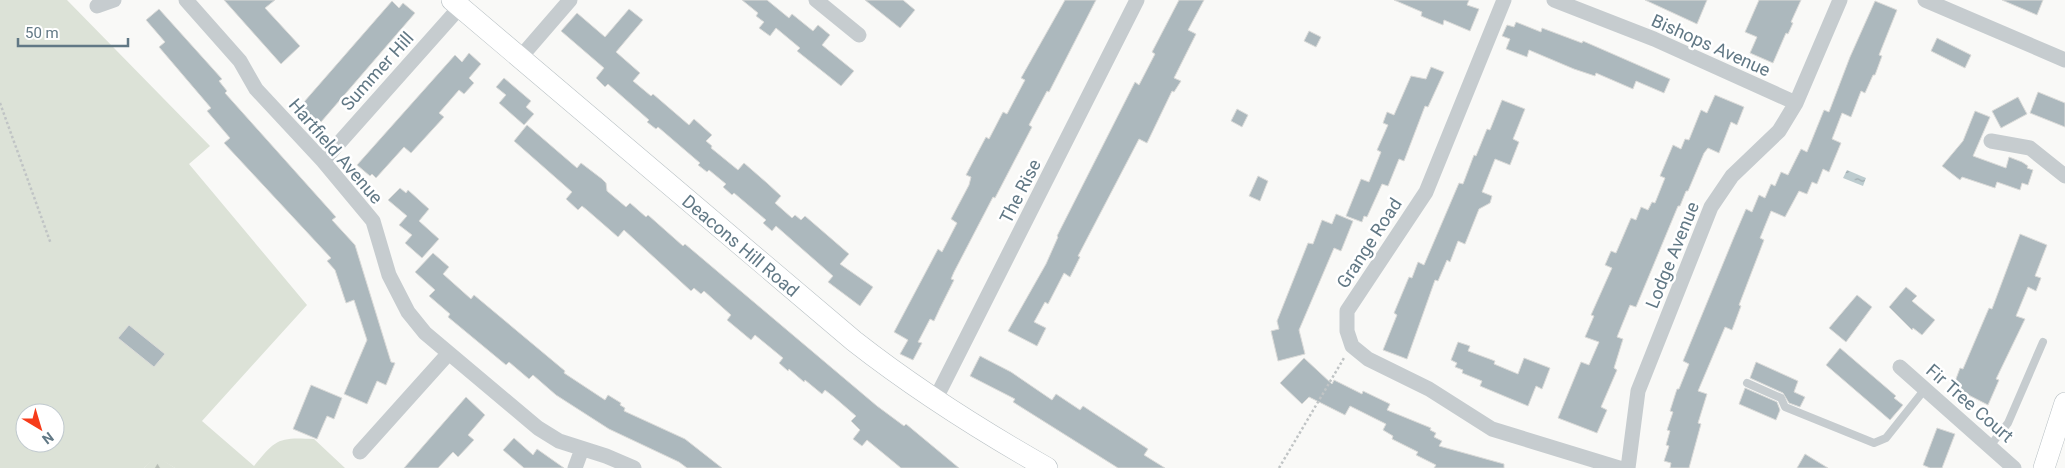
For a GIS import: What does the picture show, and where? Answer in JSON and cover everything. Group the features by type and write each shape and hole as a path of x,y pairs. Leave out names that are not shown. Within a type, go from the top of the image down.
{"street":[{"path":"97,6 114,0"},
{"name":"Hartfield Avenue","path":"186,0 240,61 256,90 323,161 373,221 389,274 408,312 425,333 538,428 559,441 606,456 634,468"},
{"path":"519,59 570,0"},
{"path":"816,0 859,35"},
{"name":"The Rise","path":"935,400 1138,0"},
{"name":"Grange Road","path":"1352,346 1347,331 1348,311 1426,192 1504,0"},
{"name":"Bishops Avenue","path":"1554,0 1654,39 1796,103"},
{"name":"Lodge Avenue","path":"1628,468 1638,391 1711,207 1732,176 1779,131 1796,103 1840,0"},
{"path":"1925,0 2065,60"},
{"name":"Summer Hill","path":"323,161 456,4"},
{"name":"Deacons Hill Road","path":"456,4 890,370 935,400 1047,468"},
{"path":"1991,141 2030,148 2065,176"},
{"path":"1352,346 1368,359 1429,389 1492,429 1619,468"},
{"path":"360,452 448,354"},
{"name":"Fir Tree Court","path":"1900,367 2014,468"},
{"path":"2044,468 2065,403"},
{"path":"575,468 582,448"}],"lane":[{"path":"1990,446 2008,423 2044,342"},
{"path":"1747,383 1781,398 1785,406 1874,443 1886,438 1925,389"}],"path":[{"path":"0,103 51,244"},
{"path":"1279,468 1352,346"}],"green space":[{"path":"0,0 67,0 210,146 189,164 307,305 202,421 254,466 273,445 285,440 302,438 314,439 345,468 175,468 156,457 144,468 0,468"},
{"path":"156,456 175,468 144,468"}],"water":[{"path":"1847,170 1866,178 1863,186 1843,178"}],"building":[{"path":"224,0 275,0 265,8 300,46 281,64"},
{"path":"742,0 767,0 789,18 792,14 813,31 818,25 830,35 822,45 854,71 841,86 797,51 800,48 776,28 770,36 759,28 764,22 756,16 758,13"},
{"path":"865,0 903,0 915,10 900,28"},
{"path":"1065,0 1096,0 1049,92 1047,91 1029,125 1032,127 995,198 993,197 954,272 951,279 954,280 934,321 930,319 918,342 922,343 913,360 900,354 908,340 894,332 938,249 942,252 957,223 951,219 969,185 971,177 966,175 986,137 989,139 1003,112 1007,114 1025,80 1021,78"},
{"path":"1179,0 1204,0 1188,30 1196,34 1174,78 1181,81 1174,92 1172,91 1147,143 1139,139 1078,256 1080,257 1070,277 1064,273 1048,304 1045,302 1034,322 1046,328 1037,346 1008,331 1046,264 1057,236 1135,82 1139,85 1155,54 1152,52"},
{"path":"1394,0 1469,0 1467,5 1479,9 1470,31 1444,20 1443,25 1421,16 1422,12"},
{"path":"1645,0 1707,0 1697,24"},
{"path":"1759,0 1801,0 1791,22 1793,23 1788,34 1786,33 1773,63 1750,53 1757,37 1745,32"},
{"path":"2002,0 2043,0 2037,15"},
{"path":"392,1 399,8 403,3 415,13 321,122 318,119 313,124 297,110"},
{"path":"1875,1 1897,10 1879,55 1882,56 1875,75 1873,75 1865,93 1861,91 1851,117 1842,113 1832,139 1841,143 1829,172 1823,169 1817,184 1812,182 1807,194 1799,191 1785,217 1771,211 1760,238 1764,240 1739,305 1741,306 1732,330 1725,327 1698,391 1707,394 1698,423 1701,424 1689,468 1670,468 1671,463 1664,461 1669,446 1666,445 1670,431 1667,430 1673,412 1670,411 1677,389 1679,389 1689,364 1683,361 1746,209 1752,212 1759,195 1765,198 1771,184 1775,186 1781,172 1788,175 1801,149 1807,152 1824,110 1829,112 1850,57"},
{"path":"159,9 222,79 219,81 227,91 225,93 336,217 332,220 355,245 391,362 395,363 386,385 377,381 367,404 344,394 367,340 354,300 346,303 335,270 327,261 331,258 224,143 230,138 207,111 211,108 159,47 165,42 146,20"},
{"path":"629,9 643,20 616,52 640,73 633,81 651,96 653,94 689,125 694,119 712,135 706,141 712,146 711,148 738,170 744,163 781,196 775,203 792,218 795,215 801,220 805,216 849,254 840,264 873,287 860,306 828,282 833,276 776,226 772,231 763,223 766,220 734,193 732,195 723,187 726,184 709,170 707,172 698,165 700,163 658,127 656,129 647,122 649,120 608,84 605,87 596,78 604,68 561,31 577,13 605,37"},
{"path":"1516,22 1541,32 1542,28 1582,43 1583,41 1670,79 1664,93 1636,81 1633,89 1596,73 1595,76 1574,69 1529,50 1527,57 1506,49 1510,39 1502,36 1507,25 1514,27"},
{"path":"1309,31 1321,37 1316,47 1304,41"},
{"path":"1937,38 1971,55 1965,68 1931,51"},
{"path":"469,53 481,64 469,78 474,83 464,94 459,90 439,113 444,117 411,153 404,147 376,178 372,174 370,176 357,165 455,55 462,62"},
{"path":"1431,67 1444,72 1428,107 1425,106 1404,161 1399,159 1388,186 1382,184 1367,217 1364,216 1362,222 1346,216 1361,179 1369,182 1381,152 1377,150 1388,125 1383,123 1387,112 1394,115 1411,76 1426,79"},
{"path":"504,78 531,101 526,107 534,114 524,125 499,103 506,95 496,87"},
{"path":"2038,92 2065,103 2065,127 2030,113"},
{"path":"1715,95 1744,107 1737,125 1731,122 1719,153 1708,148 1704,153 1688,191 1686,191 1680,206 1678,206 1636,307 1630,305 1617,337 1623,339 1614,368 1617,370 1601,407 1607,410 1597,433 1558,418 1581,362 1589,365 1599,342 1585,337 1594,316 1591,315 1612,268 1605,265 1611,251 1616,253 1631,218 1636,220 1641,207 1648,210 1652,202 1655,203 1665,178 1660,176 1673,145 1681,149 1685,139 1689,140 1701,110 1707,113"},
{"path":"2018,97 2027,114 2001,128 1992,111"},
{"path":"1502,100 1525,109 1513,139 1519,142 1510,165 1495,159 1482,192 1492,196 1490,203 1479,209 1465,244 1458,241 1450,262 1447,260 1438,281 1435,280 1407,359 1383,350 1397,315 1394,313 1409,277 1412,278 1418,262 1424,265 1459,183 1463,184 1474,155 1476,156 1487,129 1490,130"},
{"path":"1237,109 1248,115 1242,127 1231,121"},
{"path":"1975,111 1990,117 1973,156 2006,168 2009,157 2022,162 2028,166 2027,168 2033,170 2028,185 2022,183 2020,190 1997,182 1995,188 1962,177 1960,180 1942,166 1963,141"},
{"path":"527,125 577,168 581,163 602,179 606,183 607,191 626,207 630,203 646,217 648,215 683,246 685,244 877,406 904,426 906,424 959,468 901,468 867,440 862,446 853,439 860,430 851,421 856,416 834,397 825,390 822,394 789,369 788,371 779,363 783,358 755,335 751,340 727,320 731,315 704,291 701,294 694,288 691,291 624,230 618,237 582,206 578,210 566,199 572,192 514,141"},
{"path":"1258,176 1268,181 1260,201 1249,196"},
{"path":"400,188 406,193 408,190 429,209 419,221 439,239 422,258 405,243 412,235 399,225 407,216 388,200"},
{"path":"1336,214 1353,221 1341,251 1334,248 1299,330 1305,354 1278,361 1271,331 1279,329 1277,321 1308,243 1313,244 1322,220 1332,224"},
{"path":"2020,234 2047,245 2035,276 2041,278 2036,291 2028,287 2016,316 2025,319 1996,379 1999,380 1988,405 1953,387 1960,368 1963,369 1989,308 1992,309"},
{"path":"433,253 449,267 443,274 471,299 474,295 565,371 564,373 605,400 608,395 621,403 620,405 625,408 624,411 685,439 722,468 687,468 679,462 609,429 556,395 533,375 529,379 509,362 506,365 448,317 450,314 429,296 435,290 415,272"},
{"path":"1906,287 1917,296 1912,301 1935,320 1922,335 1913,328 1912,330 1889,307"},
{"path":"1857,295 1872,307 1846,342 1829,328"},
{"path":"129,325 165,354 154,367 118,338"},
{"path":"1458,342 1470,346 1468,351 1495,361 1494,364 1518,374 1524,358 1550,368 1542,389 1536,386 1528,406 1480,386 1482,381 1462,373 1463,370 1455,367 1457,363 1451,360"},
{"path":"1840,348 1896,396 1894,398 1903,405 1890,420 1826,365"},
{"path":"980,356 1011,372 1052,400 1056,394 1080,410 1083,406 1148,449 1144,455 1165,468 1118,468 1013,402 1015,399 970,376"},
{"path":"1304,358 1332,384 1334,380 1362,394 1363,391 1390,404 1387,410 1431,428 1430,430 1436,433 1434,437 1442,441 1439,446 1504,464 1504,468 1434,468 1436,465 1416,455 1418,452 1392,439 1393,436 1383,430 1386,424 1350,406 1345,415 1309,397 1302,404 1280,383"},
{"path":"1756,362 1798,381 1794,392 1805,397 1800,407 1789,403 1783,393 1750,378"},
{"path":"311,385 342,398 334,419 327,416 317,439 293,429"},
{"path":"1745,388 1777,402 1780,410 1776,420 1739,404"},
{"path":"466,397 485,415 468,435 474,440 458,457 453,452 438,468 404,468"},
{"path":"1937,428 1955,434 1942,468 1930,468 1923,465"},
{"path":"514,438 533,455 537,449 564,468 524,468 503,450"},
{"path":"1805,454 1828,468 1797,468"}]}
